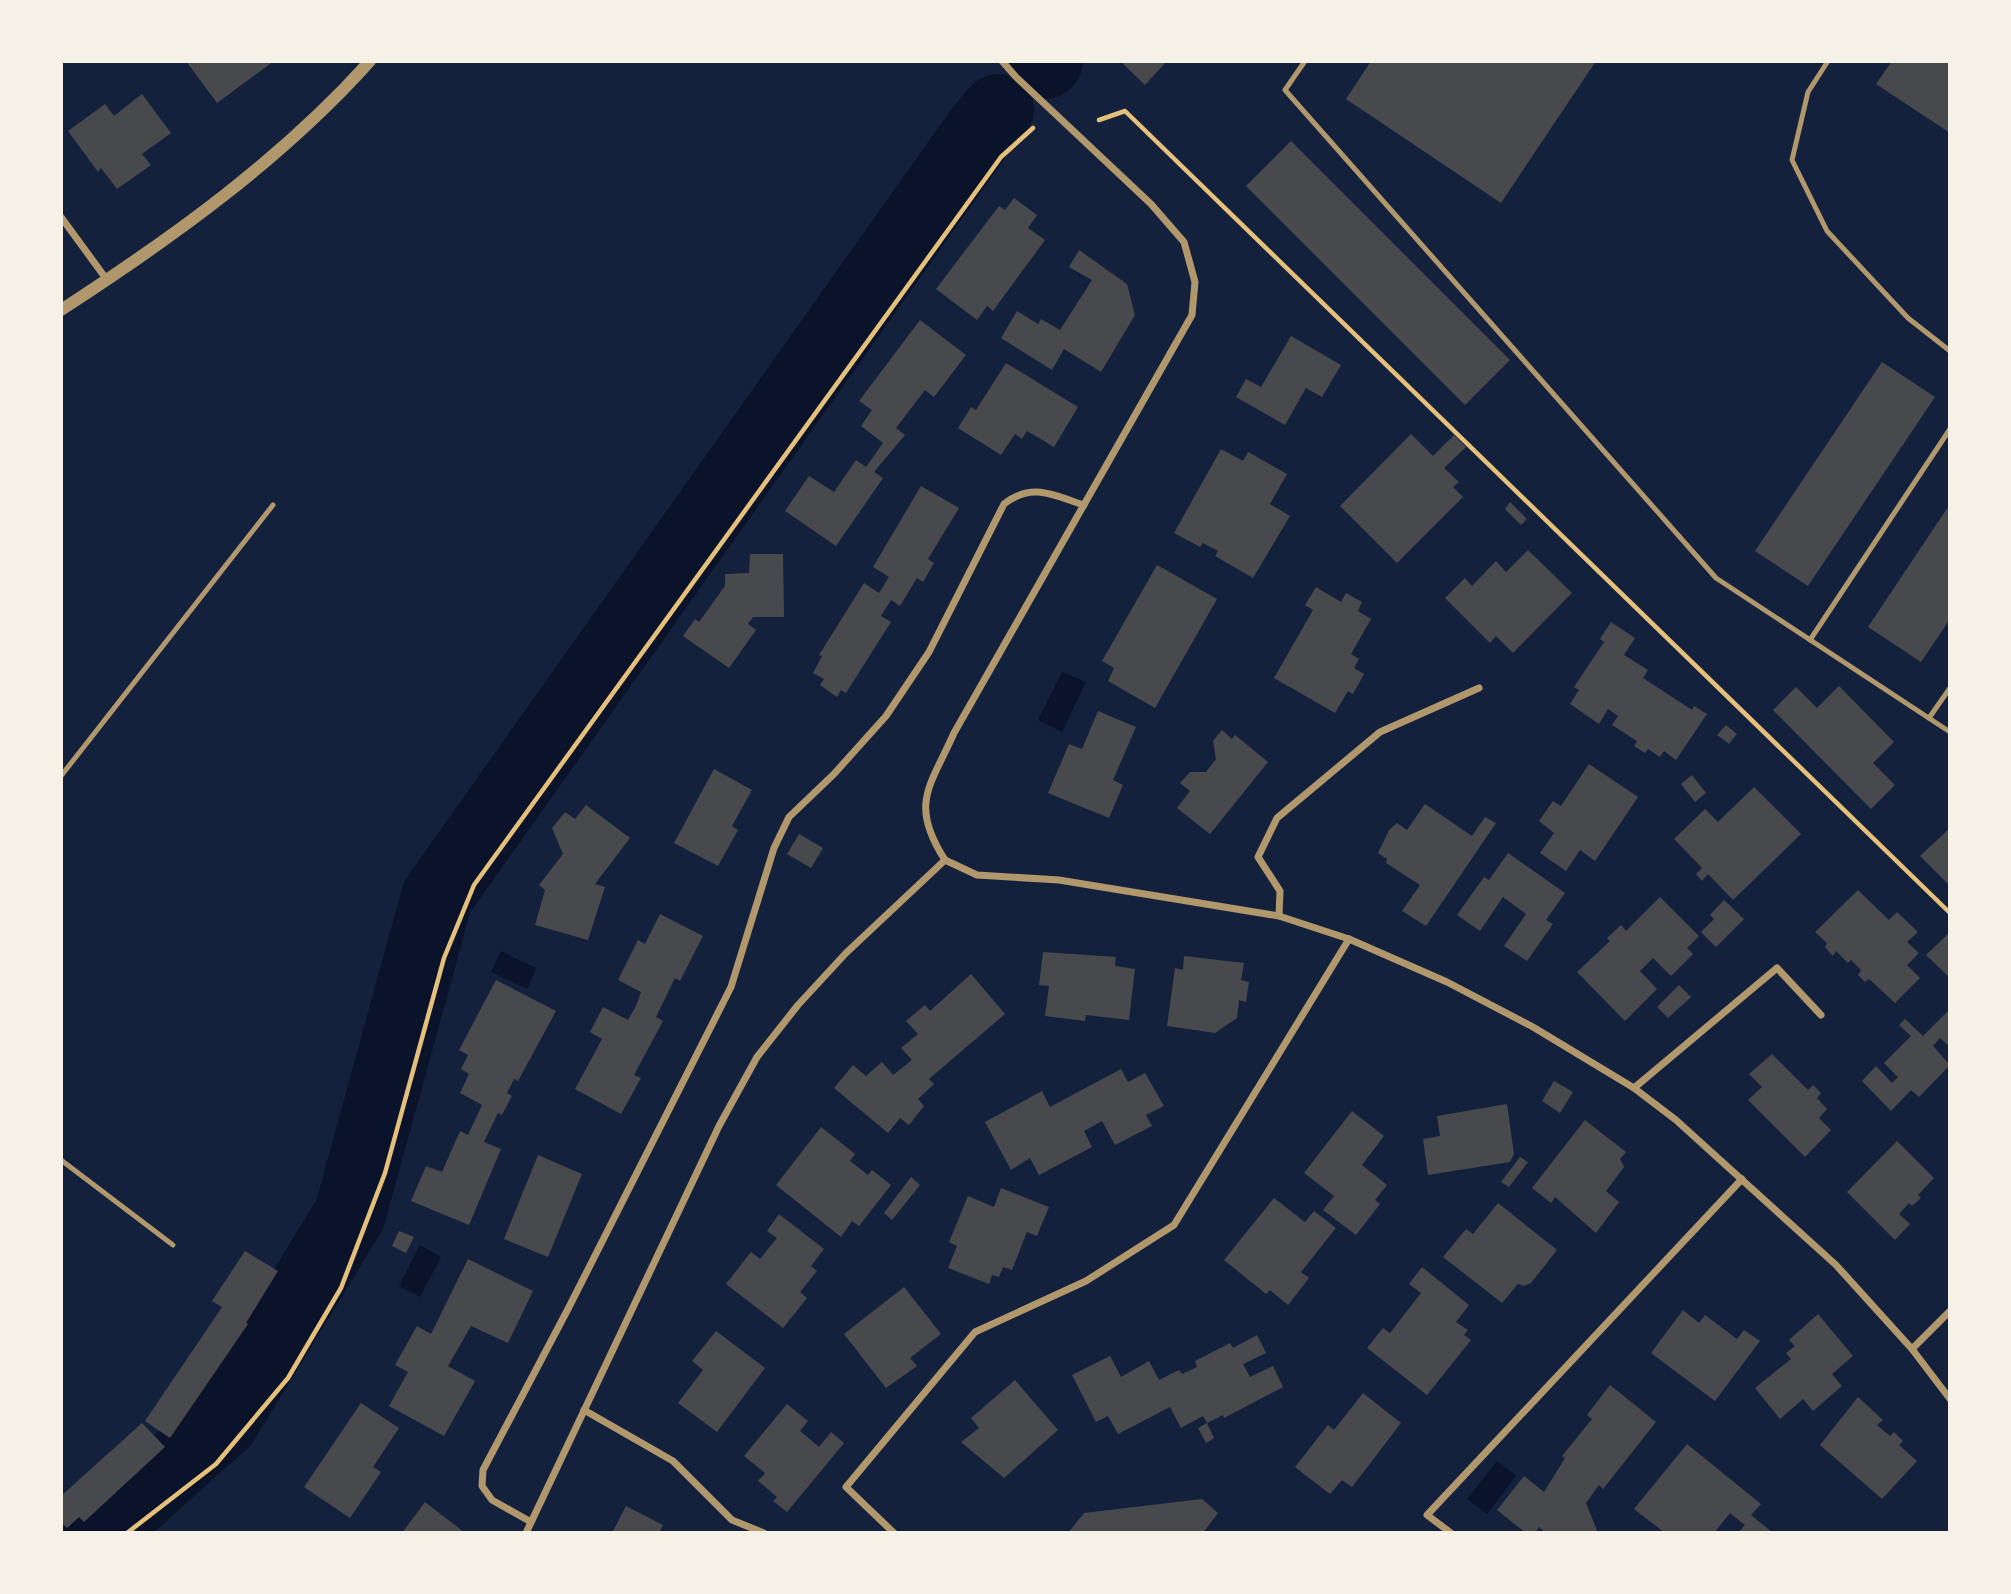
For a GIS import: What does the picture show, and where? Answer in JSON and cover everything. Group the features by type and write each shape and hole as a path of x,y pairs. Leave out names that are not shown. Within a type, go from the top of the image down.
{"street":[{"path":"61,310 204,213 284,144 370,61"},
{"path":"1003,61 1184,242 1195,282 1192,316 954,733 923,803 929,835 945,860 977,875 1059,880 1279,916 1349,939 1447,982 1533,1027 1634,1088 1742,1179 1836,1265 1912,1349 1950,1399"},
{"path":"61,218 107,280"},
{"path":"531,1521 492,1500 482,1486 483,1470 731,987 774,848 789,817 834,774 886,716 929,652 1004,504 1018,493 1037,491 1084,505"},
{"path":"1279,916 1280,891 1258,857 1277,818 1380,732 1479,688"},
{"path":"526,1533 719,1126 757,1057 798,1004 846,953 945,860"},
{"path":"894,1533 846,1487 975,1332 1086,1281 1174,1226 1349,939"},
{"path":"1634,1088 1777,968 1821,1015"},
{"path":"1451,1533 1427,1515 1742,1179"},
{"path":"1912,1349 1950,1311"},
{"path":"584,1410 673,1461 732,1520 764,1533"}],"lane":[{"path":"1305,61 1285,90 1716,578 1950,732"},
{"path":"1828,61 1808,92 1792,160 1827,230 1908,318 1950,351"},
{"path":"1810,640 1950,429"},
{"path":"61,776 274,505"},
{"path":"1929,718 1950,688"},
{"path":"61,1160 173,1245"}],"path":[{"path":"1091,123 1125,111 1950,913"},
{"path":"127,1533 216,1464 288,1378 341,1288 385,1173 444,958 474,885 1001,157 1032,128"}],"water":[{"path":"1062,672 1086,682 1062,732 1038,720"},
{"path":"501,951 536,968 527,989 491,972"},
{"path":"420,1245 441,1257 420,1297 399,1286"},
{"path":"1497,1461 1516,1476 1487,1514 1467,1499"}],"building":[{"path":"186,61 274,61 217,103"},
{"path":"1120,61 1167,61 1145,85"},
{"path":"1371,61 1596,61 1501,203 1346,99"},
{"path":"1892,61 1950,61 1950,133 1876,84"},
{"path":"142,94 171,133 142,154 151,165 117,189 101,168 98,172 68,131 105,104 114,116"},
{"path":"1291,141 1510,360 1465,405 1246,186"},
{"path":"1014,198 1037,215 1028,228 1045,240 993,311 987,306 977,320 936,289 999,206 1005,210"},
{"path":"1079,250 1127,284 1135,315 1101,372 1064,349 1052,370 1001,338 1017,311 1038,324 1041,319 1060,330 1092,280 1069,267"},
{"path":"920,320 966,355 934,397 925,390 896,428 905,435 874,472 883,478 836,546 785,511 809,476 834,492 856,460 866,467 883,443 861,426 872,410 859,401"},
{"path":"1291,336 1341,365 1322,397 1306,388 1285,425 1236,397 1246,379 1261,387"},
{"path":"1882,362 1935,397 1808,586 1755,551"},
{"path":"1006,363 1078,407 1054,447 1027,431 1022,439 1015,434 1001,455 958,428 971,407 976,410"},
{"path":"1411,434 1433,456 1454,435 1466,447 1444,468 1459,482 1453,487 1463,497 1397,563 1340,506"},
{"path":"1221,449 1243,461 1248,452 1287,474 1270,504 1290,516 1253,578 1215,556 1218,551 1203,543 1200,547 1174,533"},
{"path":"921,486 959,508 928,559 934,563 923,582 917,578 900,606 891,600 881,616 891,622 846,693 841,690 837,697 820,685 824,679 813,673 822,656 819,655 864,583 879,593 889,577 873,567"},
{"path":"1510,502 1527,519 1521,525 1505,509"},
{"path":"1950,504 1950,619 1921,662 1868,627"},
{"path":"1528,550 1572,593 1513,653 1496,636 1490,643 1445,598 1465,578 1472,586 1496,561 1506,572"},
{"path":"750,554 783,554 784,617 753,617 748,624 756,630 729,668 683,636 695,619 699,622 725,586 725,574 749,573"},
{"path":"1157,565 1217,599 1155,708 1108,681 1114,668 1102,661"},
{"path":"1316,587 1341,602 1346,593 1362,602 1358,611 1371,619 1351,654 1359,659 1354,668 1364,674 1353,694 1348,691 1335,713 1274,678 1313,610 1305,605"},
{"path":"1611,622 1635,638 1624,655 1648,670 1643,678 1692,710 1694,706 1707,714 1676,760 1664,751 1660,757 1648,749 1645,753 1634,746 1637,741 1612,725 1618,716 1608,709 1599,724 1570,704 1579,690 1574,687 1604,642 1600,639"},
{"path":"1839,686 1894,742 1873,763 1895,785 1871,809 1773,710 1796,687 1817,708"},
{"path":"1098,711 1136,727 1113,780 1123,785 1109,818 1048,793 1069,744 1082,749"},
{"path":"1726,725 1737,734 1729,744 1717,735"},
{"path":"1222,730 1232,739 1235,735 1268,762 1210,834 1177,808 1190,791 1180,783 1190,772 1206,772 1216,759 1213,741"},
{"path":"1589,764 1638,797 1595,861 1580,850 1566,871 1540,853 1554,833 1539,821 1553,801 1561,806"},
{"path":"714,769 752,790 732,826 738,830 718,866 674,843"},
{"path":"1692,775 1706,793 1695,802 1681,784"},
{"path":"1754,787 1801,834 1733,900 1708,874 1702,881 1696,874 1702,868 1674,839 1705,809 1718,822"},
{"path":"1425,804 1472,836 1485,817 1496,823 1426,926 1402,911 1420,885 1386,863 1387,859 1378,853 1389,830 1397,823 1407,830"},
{"path":"586,805 630,838 595,884 605,887 588,940 535,925 545,890 539,885 563,854 552,828 565,812 575,819"},
{"path":"1950,828 1950,886 1920,856"},
{"path":"799,834 823,848 811,868 787,854"},
{"path":"1508,853 1565,893 1546,920 1553,924 1527,961 1504,946 1526,914 1503,897 1480,931 1457,915 1484,877 1489,880"},
{"path":"1858,890 1889,920 1897,912 1918,932 1907,942 1919,953 1907,965 1920,978 1895,1003 1869,979 1865,982 1858,975 1861,970 1851,960 1848,963 1836,951 1833,956 1825,947 1827,943 1815,932"},
{"path":"1660,897 1699,936 1687,948 1693,954 1671,976 1653,958 1640,971 1657,989 1625,1021 1577,972 1610,941 1607,938 1621,925 1626,931"},
{"path":"1724,900 1744,919 1716,947 1701,932 1714,919 1710,915"},
{"path":"660,914 703,936 680,981 675,978 656,1017 663,1021 634,1075 641,1078 621,1114 575,1089 602,1039 590,1032 603,1007 628,1020 636,1006 641,992 618,980 638,940 645,944"},
{"path":"1950,932 1950,978 1926,955"},
{"path":"1043,952 1116,957 1115,966 1135,969 1129,1020 1086,1015 1085,1021 1045,1016 1049,986 1039,985"},
{"path":"1184,956 1244,963 1241,980 1249,982 1246,1002 1239,1000 1237,1018 1215,1033 1167,1026 1175,968 1183,970"},
{"path":"971,974 1005,1014 929,1079 934,1084 918,1099 924,1106 909,1125 900,1118 888,1133 834,1088 853,1065 866,1076 882,1062 893,1075 912,1060 901,1048 918,1034 906,1021 925,1005 930,1011"},
{"path":"496,980 556,1011 518,1081 514,1079 507,1093 512,1096 502,1115 498,1113 484,1142 501,1149 469,1225 411,1201 426,1166 442,1172 460,1131 468,1135 482,1105 460,1093 469,1074 461,1069 468,1055 459,1050"},
{"path":"1679,985 1691,997 1668,1018 1657,1007"},
{"path":"1950,1009 1950,1047 1940,1038 1933,1046 1950,1065 1919,1097 1911,1090 1891,1111 1862,1081 1876,1066 1892,1083 1898,1077 1884,1063 1911,1036 1899,1025 1905,1019 1923,1036"},
{"path":"1772,1054 1808,1090 1813,1085 1821,1093 1817,1098 1827,1109 1819,1118 1831,1130 1805,1157 1748,1100 1762,1087 1749,1074"},
{"path":"1121,1069 1128,1082 1145,1073 1164,1106 1146,1115 1152,1126 1115,1145 1102,1121 1084,1131 1092,1147 1039,1175 1030,1158 1011,1170 985,1122 1042,1091 1050,1107"},
{"path":"1554,1081 1573,1092 1560,1113 1542,1101"},
{"path":"1507,1104 1514,1154 1510,1162 1428,1175 1423,1139 1440,1136 1437,1116"},
{"path":"1352,1111 1384,1136 1362,1165 1387,1185 1375,1200 1380,1204 1356,1235 1323,1210 1334,1196 1304,1173"},
{"path":"1585,1120 1626,1152 1620,1159 1624,1167 1606,1191 1619,1202 1596,1233 1555,1197 1551,1203 1532,1188"},
{"path":"821,1127 855,1154 850,1161 868,1175 872,1170 891,1185 859,1226 852,1221 841,1237 776,1185"},
{"path":"1897,1141 1934,1178 1918,1195 1921,1198 1912,1206 1909,1203 1899,1214 1910,1224 1895,1240 1847,1192"},
{"path":"538,1155 582,1174 548,1257 504,1239"},
{"path":"1520,1157 1528,1162 1509,1187 1501,1182"},
{"path":"911,1177 920,1185 892,1220 884,1213"},
{"path":"1001,1188 1049,1207 1037,1236 1027,1232 1012,1270 1003,1267 999,1277 992,1275 989,1284 948,1268 957,1246 949,1242 968,1196 994,1207"},
{"path":"1274,1198 1305,1222 1314,1211 1336,1228 1301,1272 1309,1278 1288,1305 1270,1290 1266,1294 1224,1260"},
{"path":"1498,1203 1557,1250 1531,1283 1523,1286 1518,1284 1502,1303 1443,1257 1466,1229 1473,1234"},
{"path":"779,1214 824,1249 811,1266 817,1271 800,1292 807,1298 783,1328 726,1284 751,1252 760,1259 777,1238 767,1231"},
{"path":"399,1231 414,1237 406,1253 392,1246"},
{"path":"245,1251 278,1271 246,1323 248,1324 170,1438 145,1421 222,1307 212,1301"},
{"path":"468,1259 533,1291 508,1343 471,1326 448,1366 475,1381 444,1436 389,1406 408,1372 395,1365 417,1326 431,1334"},
{"path":"1422,1267 1469,1305 1456,1322 1468,1330 1464,1335 1471,1340 1427,1395 1367,1348 1383,1328 1390,1333 1421,1293 1409,1284"},
{"path":"904,1287 941,1334 910,1358 917,1366 886,1388 844,1334"},
{"path":"1683,1310 1699,1323 1705,1315 1737,1339 1744,1330 1760,1341 1715,1401 1651,1353"},
{"path":"1818,1314 1853,1356 1832,1374 1842,1386 1813,1411 1803,1399 1780,1419 1755,1388 1791,1359 1786,1353 1795,1346 1789,1340"},
{"path":"716,1331 765,1368 717,1432 678,1403 703,1370 692,1361"},
{"path":"1257,1335 1266,1353 1243,1364 1250,1377 1273,1366 1283,1387 1224,1418 1223,1415 1207,1423 1203,1416 1181,1428 1170,1407 1118,1434 1108,1416 1096,1422 1072,1375 1110,1356 1121,1377 1149,1361 1159,1380 1179,1370 1182,1374 1197,1367 1195,1361 1230,1343 1233,1348"},
{"path":"1015,1380 1058,1430 1004,1478 961,1442 979,1428 971,1418"},
{"path":"1610,1385 1656,1422 1603,1489 1599,1485 1586,1503 1598,1533 1546,1533 1539,1527 1535,1533 1526,1533 1497,1510 1524,1476 1544,1492 1565,1458 1562,1456 1592,1419 1587,1415"},
{"path":"1363,1393 1401,1423 1352,1487 1342,1480 1330,1494 1295,1467 1328,1425 1334,1430"},
{"path":"1858,1397 1883,1420 1877,1425 1890,1436 1894,1432 1903,1441 1899,1445 1917,1461 1882,1499 1820,1445"},
{"path":"361,1403 399,1428 373,1467 381,1472 350,1518 304,1487"},
{"path":"787,1404 808,1421 800,1431 819,1447 831,1432 844,1443 787,1512 773,1501 777,1497 758,1481 765,1473 744,1456"},
{"path":"142,1423 165,1447 84,1522 79,1517 67,1528 61,1522 61,1496"},
{"path":"1207,1423 1214,1438 1206,1443 1198,1428"},
{"path":"1687,1444 1761,1504 1751,1515 1773,1533 1738,1533 1745,1525 1730,1513 1714,1533 1665,1533 1634,1509"},
{"path":"1202,1499 1218,1513 1203,1533 1068,1533 1084,1513"},
{"path":"425,1502 465,1533 402,1533"},
{"path":"626,1506 663,1525 659,1533 612,1533"}],"waterway":[{"path":"99,1533 223,1422 350,1214 437,897 980,131 998,110"}]}
